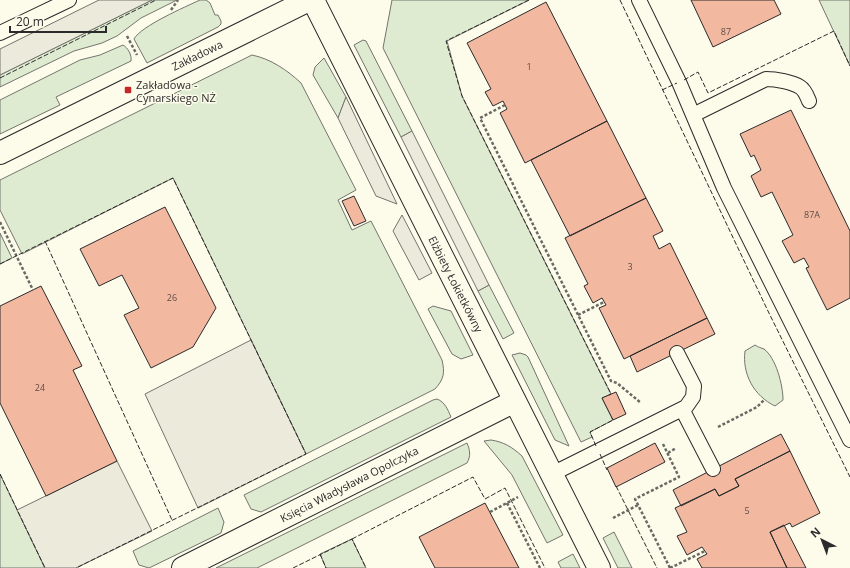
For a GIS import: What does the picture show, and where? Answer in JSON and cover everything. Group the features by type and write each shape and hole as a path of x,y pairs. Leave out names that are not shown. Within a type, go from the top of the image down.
{"street":[{"name":"Zakładowa","path":"0,153 309,0"},
{"name":"Elżbiety Łokietkówny","path":"313,0 599,568"},
{"name":"Księcia Władysława Opolczyka","path":"183,568 515,401"}],"lane":[{"path":"0,33 69,0"},
{"path":"640,0 679,82 724,188 850,440"},
{"path":"693,116 766,79 775,79 800,87 809,100"},
{"path":"552,474 686,407 693,397 694,386 677,352"},
{"path":"682,409 713,469"}],"path":[{"path":"171,10 178,0"},
{"path":"127,36 137,58"},
{"path":"505,105 480,118 611,381 618,383 643,404 679,477 635,499 670,568 705,551"},
{"path":"0,222 34,290"},
{"path":"578,315 604,302"},
{"path":"490,512 518,497"},
{"path":"507,503 540,568"},
{"path":"613,518 638,505"}],"green space":[{"path":"152,0 177,0 141,18 117,36 102,43 74,51 0,87 0,75"},
{"path":"200,0 206,0 210,3 215,15 218,15 221,24 218,27 147,63 134,39 138,34 164,17"},
{"path":"392,0 529,0 447,41 462,96 611,394 602,398 613,420 590,432 592,437 581,442 383,48"},
{"path":"819,0 850,0 850,66"},
{"path":"363,40 366,41 412,131 401,137 354,45"},
{"path":"123,45 131,56 131,61 56,97 60,105 0,134 0,100 80,60 100,55"},
{"path":"252,55 266,59 290,74 301,83 356,190 338,200 352,230 371,221 442,360 443,365 442,379 435,389 306,454 173,178 22,254 0,210 0,180"},
{"path":"324,58 346,97 338,118 313,75 315,67"},
{"path":"0,233 12,258 0,264"},
{"path":"489,285 514,333 503,339 478,291"},
{"path":"433,306 451,311 473,355 461,359 452,354 428,309"},
{"path":"755,345 764,349 768,353 778,372 782,387 783,400 775,406 768,402 755,390 745,368 745,351"},
{"path":"520,353 528,357 569,446 555,440 512,355"},
{"path":"437,399 444,404 451,417 261,512 251,509 244,495"},
{"path":"491,440 508,445 522,456 563,535 547,543 512,475 484,441"},
{"path":"467,443 470,453 467,463 257,568 216,568"},
{"path":"0,474 45,568 0,568"},
{"path":"218,508 224,522 221,533 149,568 139,565 133,551"},
{"path":"614,532 632,568 618,568 603,538"},
{"path":"352,539 366,568 326,568 320,554"},
{"path":"573,554 580,568 561,568 558,562"}],"shaded area":[{"path":"99,0 152,0 0,75 0,49"},
{"path":"346,97 397,204 376,196 338,118"},
{"path":"412,131 489,285 478,291 401,137"},
{"path":"402,215 432,273 419,280 393,231"},
{"path":"251,340 306,454 198,508 145,394"},
{"path":"117,461 152,531 76,568 45,568 17,510"}],"building":[{"path":"691,0 774,0 781,14 713,47"},
{"path":"546,2 607,121 525,163 500,113 507,109 503,101 493,106 485,92 491,89 467,43"},
{"path":"791,110 850,231 850,298 827,310 806,268 809,267 804,258 794,263 782,241 793,235 772,192 761,197 751,176 761,170 754,155 751,157 740,134"},
{"path":"607,121 646,198 570,236 531,160"},
{"path":"354,196 366,221 354,226 342,201"},
{"path":"646,198 663,231 653,236 659,249 670,243 707,318 624,359 599,308 606,305 602,298 593,303 584,286 588,284 565,238"},
{"path":"165,207 216,308 193,347 151,368 124,315 139,308 122,275 99,286 80,249"},
{"path":"41,286 82,366 73,370 117,461 46,496 0,403 0,306"},
{"path":"707,318 715,334 637,372 630,356"},
{"path":"616,392 626,414 613,420 602,398"},
{"path":"781,434 790,451 735,479 739,486 719,496 715,489 681,506 673,490"},
{"path":"655,443 665,462 616,487 607,468"},
{"path":"790,451 820,513 792,527 790,523 770,532 787,568 702,568 697,559 707,554 702,547 687,555 677,536 687,532 675,508 715,489 719,496 739,486 735,479"},
{"path":"485,503 519,568 435,568 419,537"},
{"path":"784,525 806,568 787,568 770,532"}],"fence":[{"path":"0,78 156,0"},
{"path":"529,0 446,41 462,96 611,394 609,395"},
{"path":"620,0 767,309 850,477"},
{"path":"684,80 698,72 708,93 834,31 850,66"},
{"path":"662,90 677,83"},
{"path":"0,264 173,178 306,454 76,568"},
{"path":"45,241 172,520"},
{"path":"596,446 590,432 613,420 612,418"},
{"path":"600,454 607,470"},
{"path":"0,474 45,568"},
{"path":"352,539 473,477 485,499 505,488 545,568"},
{"path":"616,486 657,568"},
{"path":"293,568 352,539 366,568"},
{"path":"320,554 326,568"}],"place":[{"name":"Zakładowa - Cynarskiego NŻ","path":"128,90"}]}
